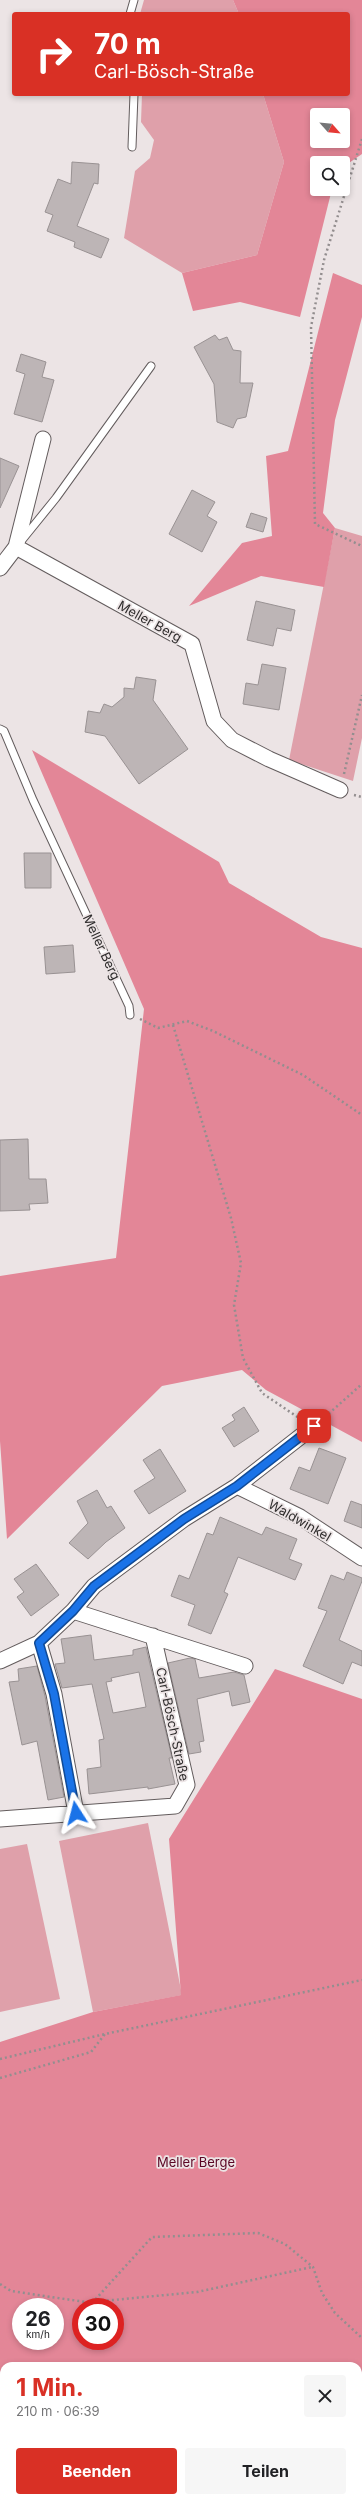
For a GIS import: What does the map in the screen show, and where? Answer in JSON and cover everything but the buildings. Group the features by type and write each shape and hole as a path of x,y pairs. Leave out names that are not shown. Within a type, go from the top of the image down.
{"street":[{"path":"0,568 16,547 43,439"},
{"name":"Meller Berg","path":"16,547 192,644 214,721 232,740 269,759 340,790"},
{"path":"0,1661 39,1643 73,1611 94,1586 143,1548 237,1486 314,1426"},
{"name":"Waldwinkel","path":"237,1486 300,1517 362,1558"},
{"path":"73,1611 245,1666"},
{"name":"Carl-Bösch-Straße","path":"0,1819 175,1806 187,1785 154,1636"},
{"path":"39,1643 56,1700 76,1813"}],"lane":[{"path":"131,12 134,0"},
{"path":"132,147 134,96"},
{"path":"16,547 56,498 150,366"},
{"name":"Meller Berg","path":"0,729 4,731 33,800 129,1006 130,1015"}],"path":[{"path":"362,139 324,260 311,327 315,524 362,546"},
{"path":"340,790 362,695"},
{"path":"130,1015 158,1028 187,1021 213,1031 303,1075 362,1115"},
{"path":"173,1024 230,1218 241,1263 234,1305 243,1358 262,1393 314,1426 362,1384"},
{"path":"0,2059 105,2034 362,1980"},
{"path":"0,2078 91,2052 105,2034"},
{"path":"97,2298 152,2238 258,2233 285,2244 313,2266 322,2293 335,2313 362,2338"},
{"path":"124,2300 197,2292 313,2266"},
{"path":"0,2284 12,2291 72,2300"}],"shaded area":[{"path":"144,0 233,0 238,12 141,12"},
{"path":"142,96 264,96 284,162 257,255 182,273 124,238 135,171 150,158 154,140 141,122"},
{"path":"335,528 362,536 362,738 353,781 289,760"},
{"path":"148,1823 182,1995 93,2012 59,1841"},
{"path":"27,1844 60,1999 0,2012 0,1849"}],"green space":[{"path":"233,0 362,0 362,154 350,162 350,156 310,156 310,196 330,196 300,317 240,302 193,311 182,273 257,255 284,162 264,96 350,96 350,12 238,12"},
{"path":"333,273 362,285 362,317 335,420 323,513 335,528 324,587 261,576 189,606 242,543 272,536 266,456 288,451"},
{"path":"32,750 219,862 229,883 321,937 362,948 362,1442 266,1390 242,1370 162,1386 7,1539 0,1441 0,1276 116,1258 144,1009"},
{"name":"Meller Berge","path":"275,1669 362,1699 362,2362 0,2362 0,2042 93,2012 181,1995 169,1839"}],"route":[{"path":"76,1813 54,1694 39,1643 73,1611 94,1586 143,1548 184,1519 237,1486 314,1426"}]}
